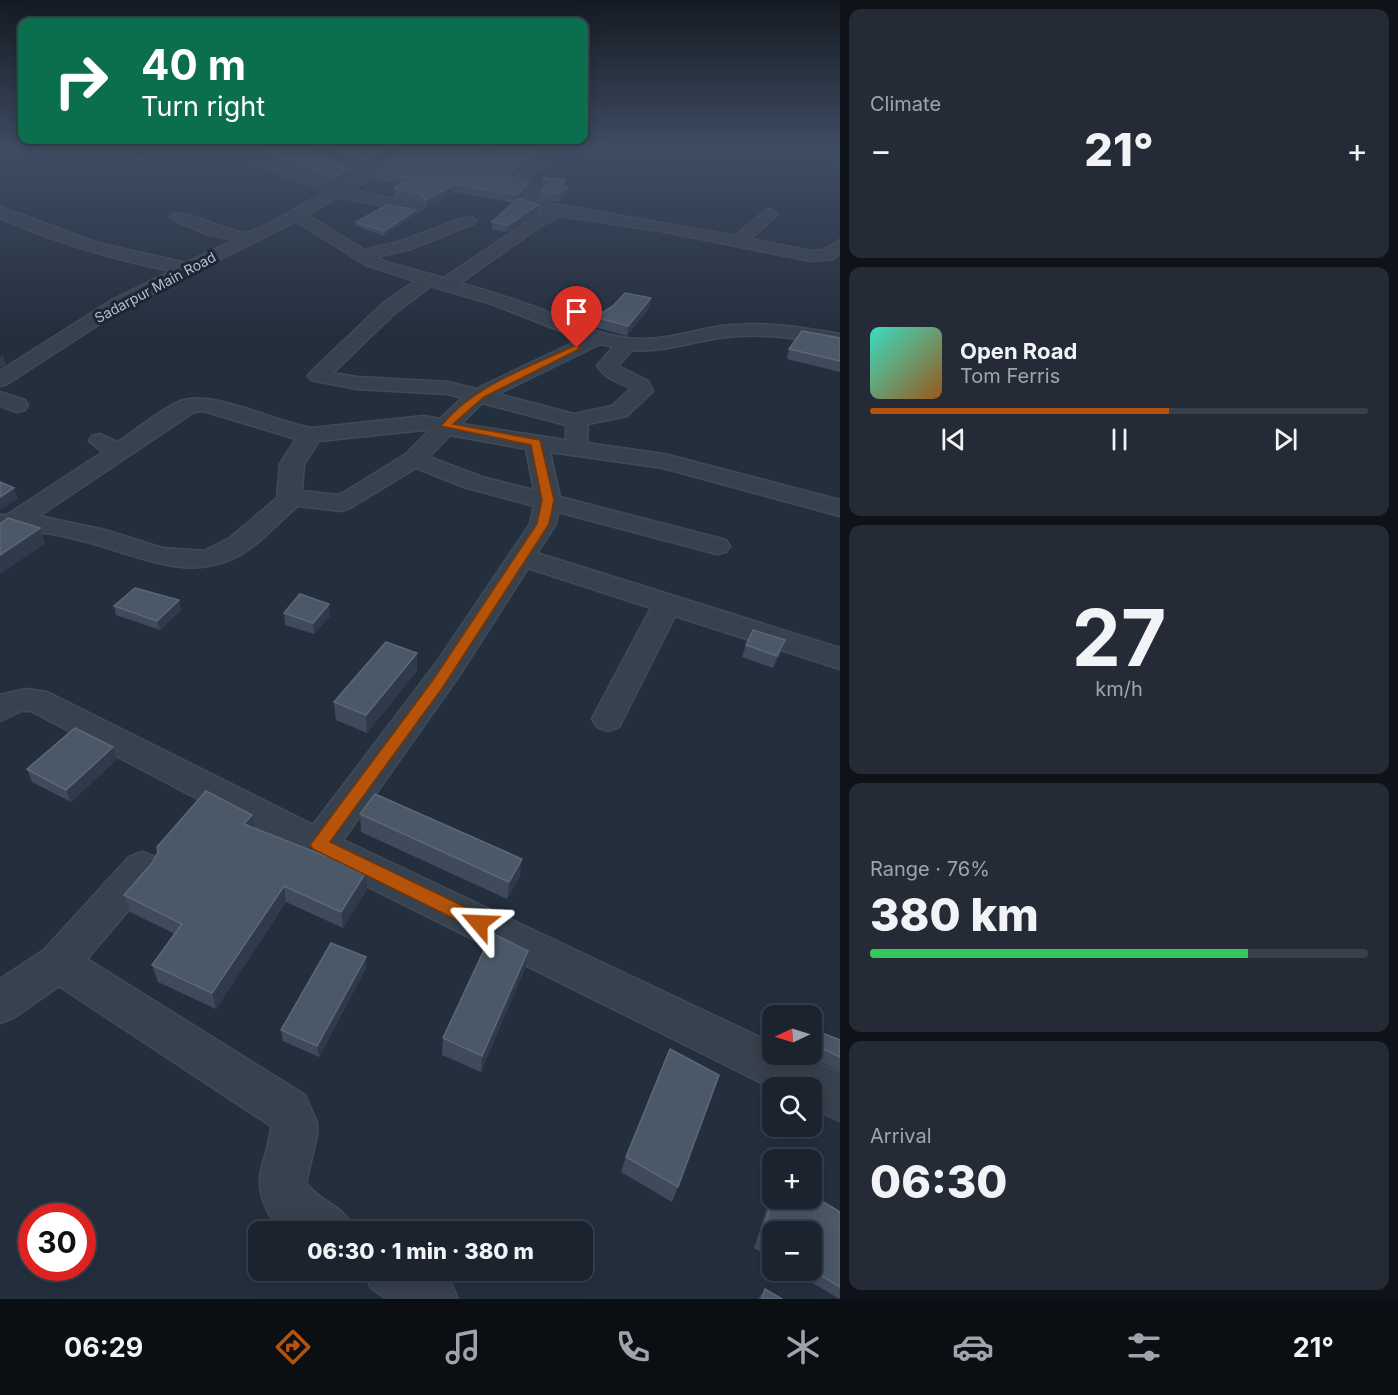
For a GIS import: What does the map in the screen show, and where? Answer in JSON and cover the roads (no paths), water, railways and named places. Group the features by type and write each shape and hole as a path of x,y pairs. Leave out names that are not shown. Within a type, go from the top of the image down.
{"street":[{"name":"Sadarpur Main Road","path":"0,380 94,319 305,210"},
{"path":"556,210 661,226 820,256 827,255 840,245"},
{"path":"447,284 536,222 551,213 562,211"},
{"path":"0,212 85,246 126,257 188,269"},
{"path":"737,242 770,214"},
{"path":"296,215 337,237 362,256 383,267 447,284 515,306 598,338 627,344 666,344 720,332 775,330 840,340"},
{"path":"178,217 213,231 248,238"},
{"path":"362,256 385,248 405,246 468,221"},
{"path":"429,279 388,309 318,376 357,383 423,385 480,395 577,422 583,418 619,411 625,403 642,391 641,385 613,373 607,366 627,344"},
{"path":"7,522 94,536 173,558 199,559 218,556 234,548 290,500 300,498 341,503 414,459 466,405 480,395 598,338"},
{"path":"7,522 110,446 196,404 291,432 312,435 339,434 398,424 424,423 578,447 680,464 840,508"},
{"path":"577,422 578,447"},
{"path":"290,500 290,464 298,450 312,435"},
{"path":"319,845 393,747 543,524 548,500 536,442"},
{"path":"414,459 473,482 717,546"},
{"path":"521,557 840,659"},
{"path":"608,719 667,604"},
{"path":"0,710 8,703 23,699 36,700 319,845 840,1098"},
{"path":"0,1003 58,963 142,868"},
{"path":"58,963 289,1111 295,1122 294,1136 282,1167 282,1191 294,1208 314,1221"},
{"path":"405,1281 432,1299"}]}
